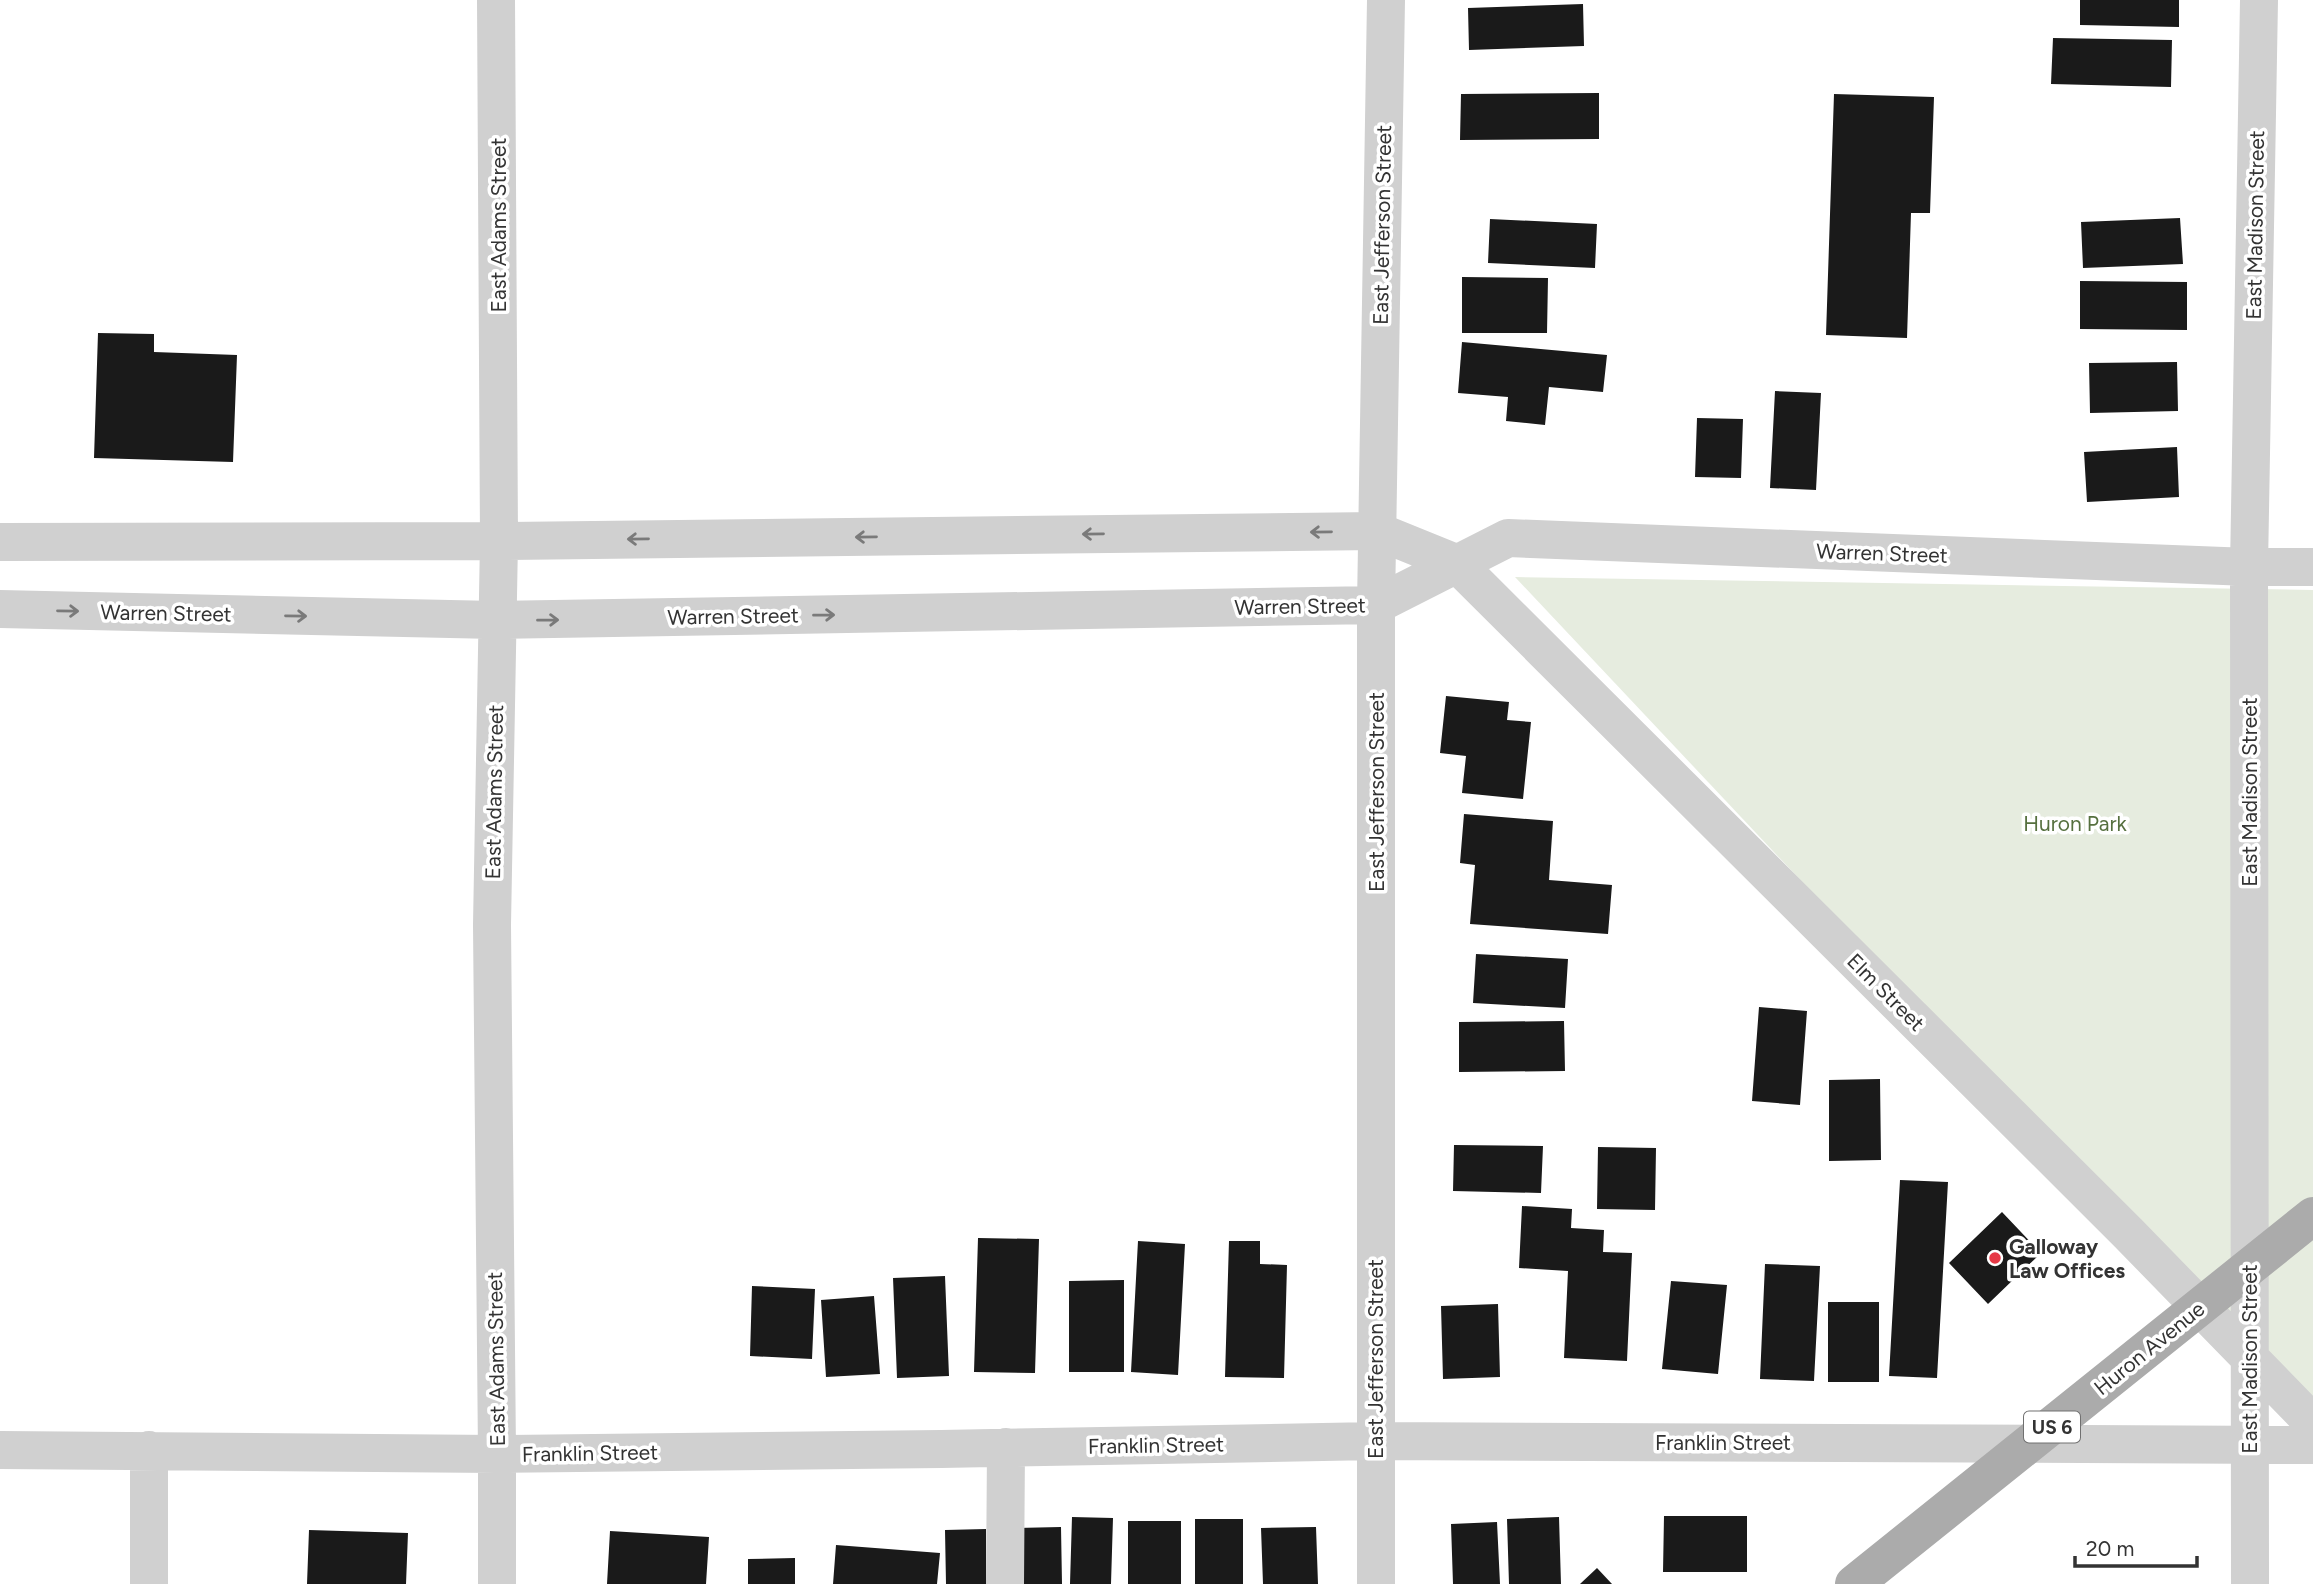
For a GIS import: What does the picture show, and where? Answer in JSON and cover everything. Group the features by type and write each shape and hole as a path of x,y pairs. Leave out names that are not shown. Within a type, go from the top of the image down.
{"main road":[{"name":"Huron Avenue","path":"1854,1584 2313,1216"}],"street":[{"name":"East Adams Street","path":"496,0 499,541 492,925 497,1584"},
{"name":"East Jefferson Street","path":"1376,1584 1376,605 1386,0"},
{"name":"East Madison Street","path":"2250,1584 2249,567 2259,0"},
{"path":"0,542 499,541 1377,531 1456,563"},
{"name":"Warren Street","path":"0,609 496,620 1376,605 1508,538 2249,567 2313,567"},
{"name":"Elm Street","path":"1456,563 2128,1233 2313,1423"},
{"name":"Franklin Street","path":"0,1450 497,1454 1375,1441 2313,1445"},
{"path":"1005,1584 1006,1447"},
{"path":"149,1450 149,1584"}],"green space":[{"name":"Huron Park","path":"1515,577 2313,590 2313,1418 2307,1418"}],"building":[{"path":"2080,0 2179,0 2179,27 2080,25"},
{"path":"1583,4 1584,46 1469,50 1468,8"},
{"path":"2053,38 2172,40 2171,87 2051,84"},
{"path":"1599,93 1599,139 1460,140 1461,94"},
{"path":"1834,94 1934,97 1930,213 1911,213 1907,338 1826,335"},
{"path":"2180,218 2183,264 2083,268 2081,222"},
{"path":"1490,219 1597,224 1595,268 1488,263"},
{"path":"1462,277 1548,278 1547,333 1462,333"},
{"path":"2080,281 2187,282 2187,330 2080,329"},
{"path":"98,333 154,334 154,352 237,355 233,462 94,458"},
{"path":"1462,342 1607,355 1603,392 1549,387 1545,425 1506,421 1508,397 1458,393"},
{"path":"2177,362 2178,411 2090,413 2089,363"},
{"path":"1775,391 1821,393 1816,490 1770,488"},
{"path":"1697,418 1743,419 1741,478 1695,477"},
{"path":"2177,447 2179,497 2087,502 2084,452"},
{"path":"1446,696 1509,702 1507,720 1531,722 1523,799 1462,793 1466,756 1440,753"},
{"path":"1464,814 1553,821 1549,880 1612,885 1608,934 1470,924 1475,865 1460,863"},
{"path":"1476,954 1568,959 1565,1008 1473,1003"},
{"path":"1759,1007 1807,1011 1800,1105 1752,1101"},
{"path":"1564,1021 1565,1071 1459,1072 1459,1022"},
{"path":"1880,1079 1881,1160 1829,1161 1829,1080"},
{"path":"1454,1145 1543,1146 1541,1193 1453,1191"},
{"path":"1598,1147 1656,1148 1655,1210 1597,1209"},
{"path":"1900,1180 1948,1182 1937,1378 1889,1376"},
{"path":"1522,1206 1572,1209 1571,1228 1604,1230 1603,1252 1632,1253 1627,1361 1564,1358 1568,1271 1519,1268"},
{"name":"Galloway Law Offices","path":"2002,1212 2041,1253 1988,1304 1949,1263"},
{"path":"978,1238 1039,1239 1035,1373 974,1372"},
{"path":"1138,1241 1185,1244 1178,1375 1131,1372"},
{"path":"1229,1241 1260,1241 1260,1264 1287,1265 1284,1378 1225,1377"},
{"path":"1765,1264 1820,1266 1814,1381 1760,1379"},
{"path":"945,1276 949,1376 897,1378 893,1278"},
{"path":"1124,1280 1124,1372 1069,1372 1069,1281"},
{"path":"1671,1281 1727,1285 1718,1374 1662,1369"},
{"path":"752,1286 815,1289 812,1359 750,1356"},
{"path":"874,1296 880,1374 826,1377 821,1300"},
{"path":"1828,1302 1879,1302 1879,1382 1828,1382"},
{"path":"1498,1304 1500,1377 1443,1379 1441,1306"},
{"path":"1664,1516 1747,1516 1747,1572 1663,1572"},
{"path":"1072,1517 1113,1518 1111,1584 1070,1584"},
{"path":"1559,1517 1561,1584 1509,1584 1507,1519"},
{"path":"1195,1519 1243,1519 1243,1584 1195,1584"},
{"path":"1128,1521 1181,1521 1181,1584 1128,1584"},
{"path":"1497,1522 1500,1584 1453,1584 1451,1524"},
{"path":"1061,1527 1062,1584 1016,1584 1014,1528"},
{"path":"1316,1527 1318,1584 1263,1584 1261,1528"},
{"path":"986,1529 986,1584 946,1584 945,1530"},
{"path":"309,1530 408,1533 406,1584 307,1584"},
{"path":"610,1531 709,1537 706,1584 607,1584"},
{"path":"836,1545 940,1553 937,1584 833,1584"},
{"path":"795,1558 795,1584 748,1584 748,1559"},
{"path":"1597,1568 1612,1584 1580,1584"}],"place":[{"name":"Galloway Law Offices","path":"1995,1258"}]}
